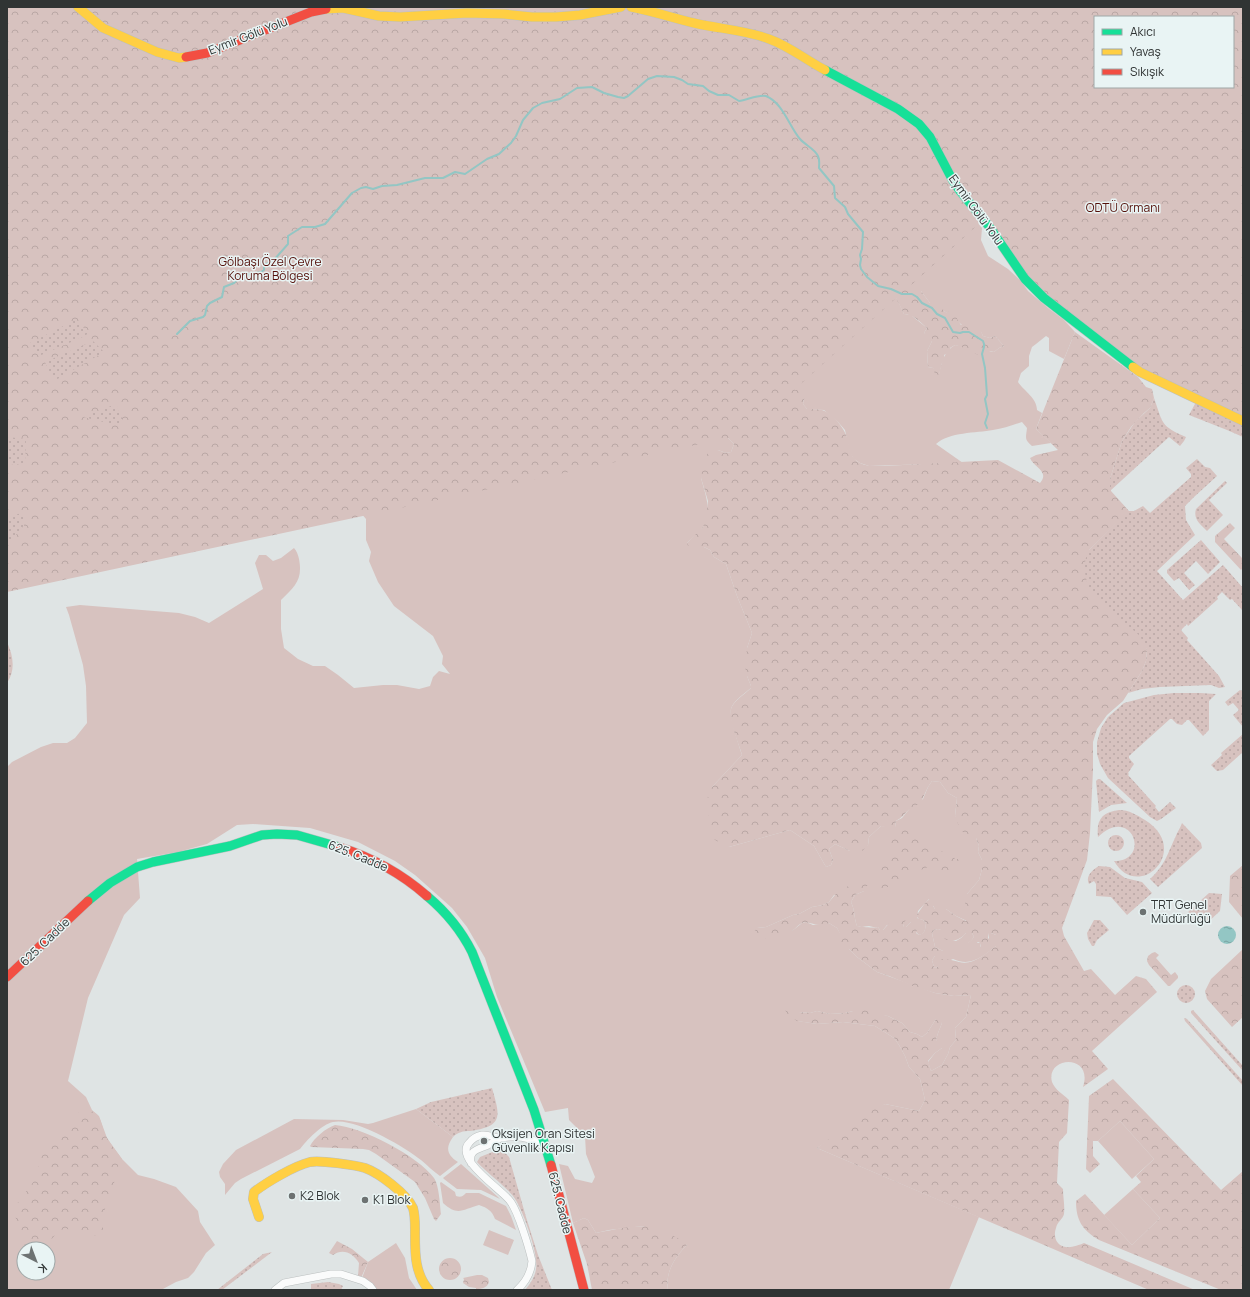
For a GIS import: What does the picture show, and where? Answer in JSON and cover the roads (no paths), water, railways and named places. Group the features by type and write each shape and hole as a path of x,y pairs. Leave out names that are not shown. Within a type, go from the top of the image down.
{"street":[{"name":"Eymir Gölü Yolu","path":"78,7 103,28 157,52 179,58 207,53 311,12 331,8 343,8 379,16 393,17 467,12 532,17 556,17 580,15 621,7"},
{"name":"Eymir Gölü Yolu","path":"631,7 649,10 694,23 750,33 770,40 790,49 821,68 898,109 919,124 930,137 952,180 988,225 1025,279 1044,298 1140,372 1243,421"},
{"name":"625. Cadde","path":"7,977 99,892 130,870 149,863 225,847 255,836 283,834 319,840 364,856 400,875 431,900 460,932 481,970 491,1002 535,1111 584,1290"},
{"path":"517,1290 528,1278 532,1267 532,1261 515,1209 506,1196 472,1164 467,1156 467,1146 474,1138 487,1135 500,1138 525,1138 539,1143 546,1149"},
{"path":"472,1164 470,1157 472,1153 500,1138"},
{"path":"259,1217 253,1199 254,1192 260,1186 304,1165 314,1162 365,1168 394,1187 404,1196 412,1208 415,1218 417,1270 420,1279 429,1290"},
{"path":"331,1274 360,1284 368,1290"},
{"path":"275,1290 284,1283 331,1274 341,1274 363,1281 373,1290"}],"water":[{"path":"1227,926 1233,929 1236,935 1233,941 1227,944 1221,941 1218,935 1221,929"}],"waterway":[{"path":"177,334 190,321 203,317 207,306 222,297 224,287 234,283 240,276 261,272 264,270 264,265 273,261 288,244 288,236 302,227 315,227 325,224 352,193 361,188 366,187 373,189 425,178 443,178 455,172 465,174 487,159 499,154 511,143 523,120 533,108 542,103 560,99 577,88 592,87 604,93 624,98 648,79 657,76 674,77 688,84 703,86 709,91 718,95 729,95 739,101 756,96 766,96 777,104 796,134 817,154 819,159 819,168 834,186 835,198 845,207 848,214 863,232 860,265 867,277 878,286 891,289 902,294 912,294 922,303 932,308 937,314 945,318 953,332 969,332 983,341 984,347 982,354 985,368 987,395 985,399 988,414 985,423 987,428"}],"place":[{"name":"TRT Genel Müdürlüğü","path":"1143,912"},
{"name":"Oksijen Oran Sitesi Güvenlik Kapısı","path":"484,1141"},
{"name":"K2 Blok","path":"292,1196"},
{"name":"K1 Blok","path":"365,1200"}],"park label":[{"name":"ODTÜ Ormanı","path":"1123,208"},
{"name":"Gölbaşı Özel Çevre Koruma Bölgesi","path":"270,269"}]}
